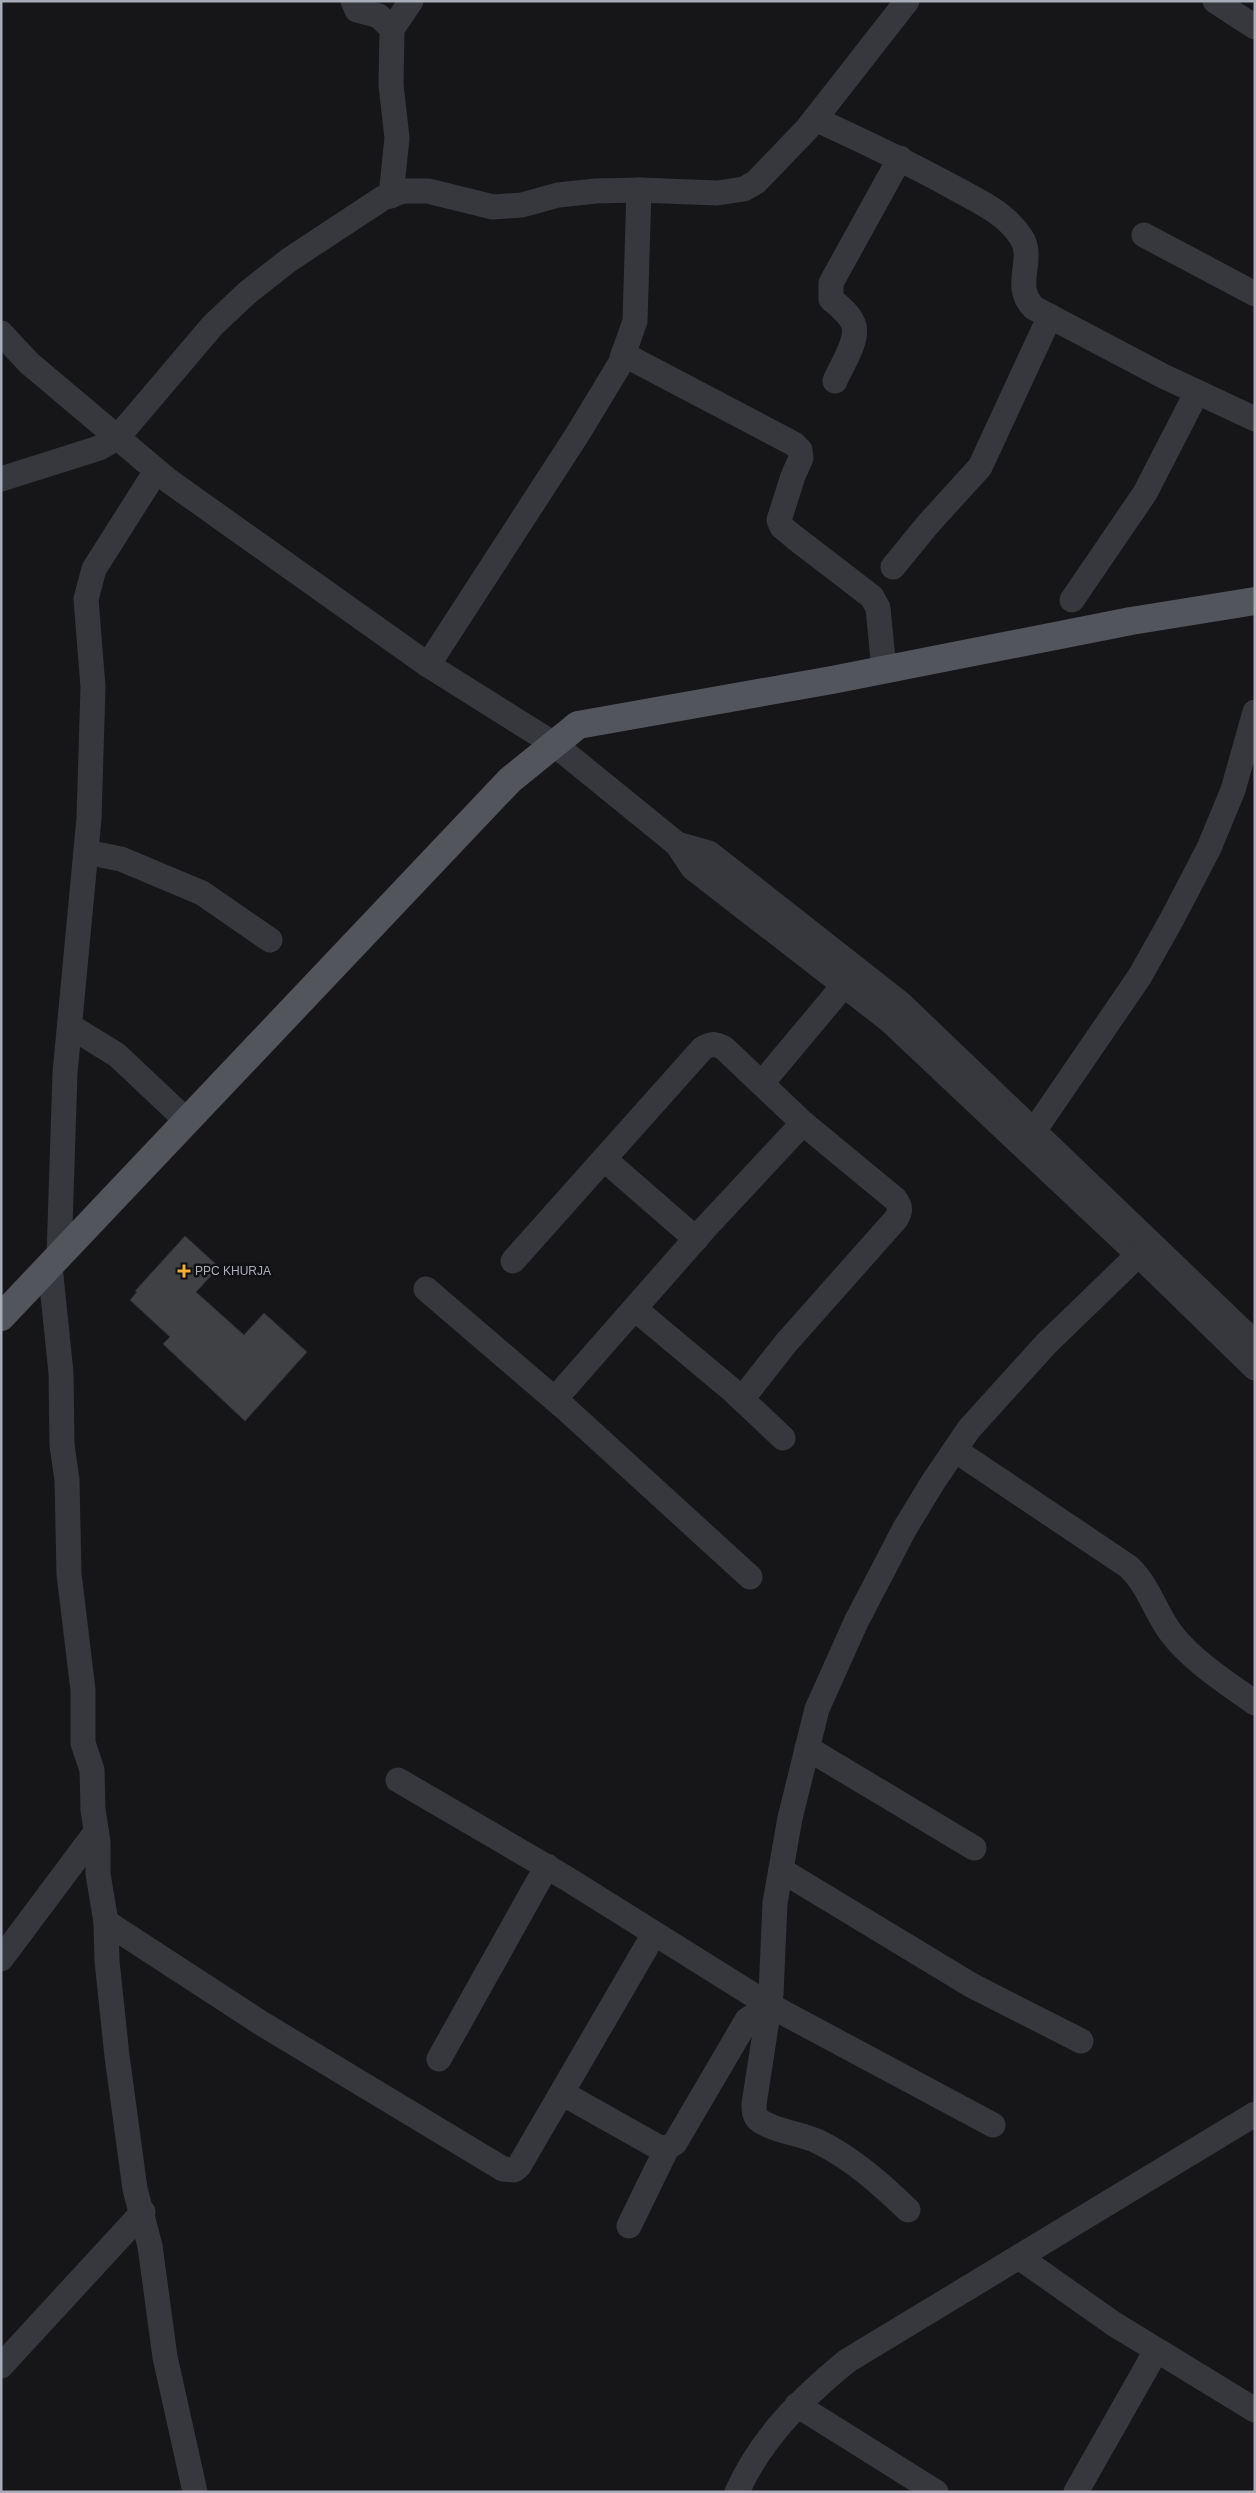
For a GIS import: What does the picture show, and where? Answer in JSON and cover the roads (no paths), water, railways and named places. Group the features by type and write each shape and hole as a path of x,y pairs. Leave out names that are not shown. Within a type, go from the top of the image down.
{"main road":[{"path":"1,1317 510,780 578,725 884,670 1131,621 1255,601"}],"street":[{"path":"353,1 357,10 379,16 392,29"},
{"path":"391,196 397,138 391,86 392,29 411,1"},
{"path":"1,479 99,448 117,438 213,325 247,293 289,260 391,196 404,191 428,191 493,207 522,205 558,195 596,191 639,190 717,193 744,189 756,182 815,119 907,1"},
{"path":"1215,1 1255,27"},
{"path":"815,119 900,158 993,209 1013,226 1023,239 1025,248 1023,284 1027,302 1034,308 1197,392 1255,419"},
{"path":"835,381 853,341 854,327 850,318 831,299 831,283 900,158"},
{"path":"428,665 577,435 624,354 635,321 639,190"},
{"path":"1144,235 1255,294"},
{"path":"893,567 929,522 980,467 1050,316"},
{"path":"1,333 29,363 156,471 428,665 554,744 677,844 694,868 889,1020 1255,1368"},
{"path":"624,354 794,444 800,450 801,458 793,476 779,520 782,527 794,537 872,597 878,608 884,670"},
{"path":"1072,600 1144,493 1197,392"},
{"path":"156,471 94,569 86,599 93,688 86,852 65,1073 54,1261 61,1373 62,1444 67,1480 69,1574 84,1690 84,1743 92,1770 98,1874 106,1922 107,1961 135,2189 143,2212 150,2246 166,2357 195,2492"},
{"path":"1034,1131 1140,976 1176,910 1208,848 1234,790 1255,712"},
{"path":"677,844 709,853 900,1003 1255,1343"},
{"path":"86,852 121,859 202,894 270,940"},
{"path":"762,1083 844,985"},
{"path":"70,1026 117,1055 187,1121"},
{"path":"513,1261 702,1049 710,1044 718,1044 725,1048 804,1123 895,1199 900,1206 900,1212 786,1343 742,1399"},
{"path":"555,1399 696,1238 804,1123"},
{"path":"604,1159 696,1238"},
{"path":"908,2210 877,2180 836,2152 817,2142 758,2120 754,2113 769,2009 776,1903 790,1818 817,1709 856,1622 905,1528 969,1429 1046,1344 1138,1255"},
{"path":"426,1289 555,1399 750,1576"},
{"path":"635,1309 742,1399 783,1438"},
{"path":"955,1450 1130,1567 1140,1578 1166,1625 1179,1642 1224,1681 1255,1702"},
{"path":"807,1748 974,1848"},
{"path":"398,1780 547,1866 769,2009 993,2125"},
{"path":"1,1959 96,1832"},
{"path":"439,2059 547,1866"},
{"path":"781,1870 971,1985 1081,2041"},
{"path":"106,1922 261,2023 503,2169 514,2170 520,2166 654,1934"},
{"path":"630,2226 667,2148 674,2143 747,2020 769,2009"},
{"path":"562,2093 658,2147 667,2148"},
{"path":"737,2492 746,2472 764,2443 797,2404 847,2361 1255,2114"},
{"path":"1,2366 143,2212"},
{"path":"1019,2257 1156,2351 1255,2410"},
{"path":"1076,2492 1156,2351"},
{"path":"797,2404 936,2492"}],"place":[{"name":"PPC KHURJA","path":"184,1271"}]}
